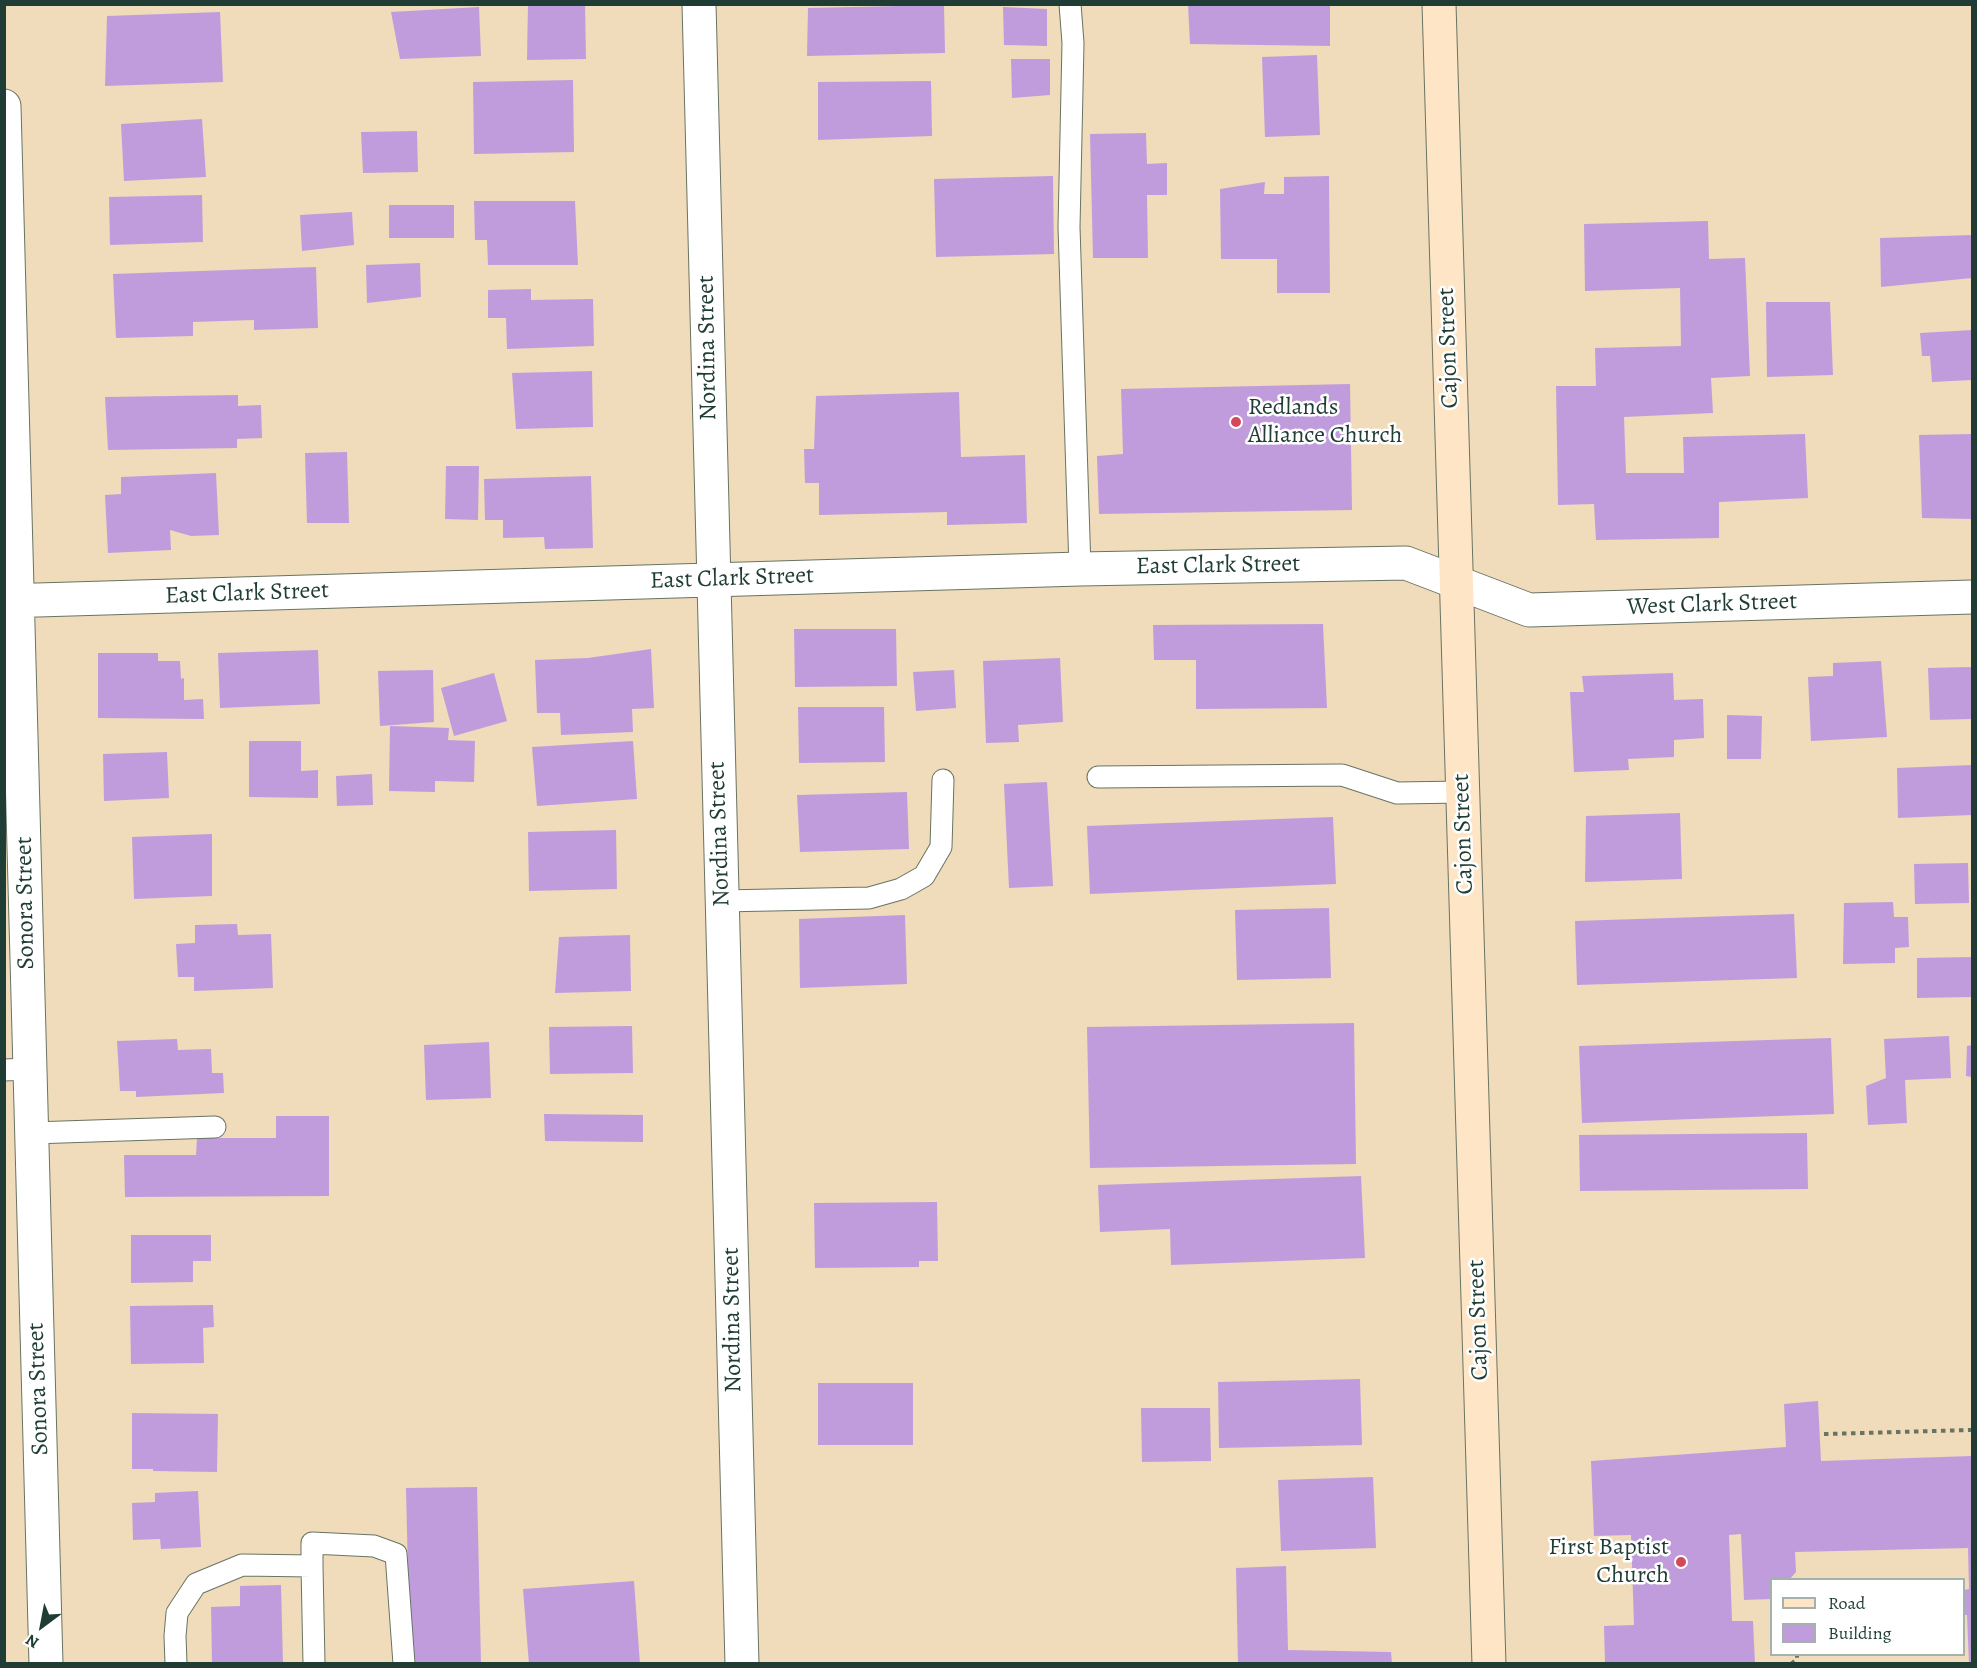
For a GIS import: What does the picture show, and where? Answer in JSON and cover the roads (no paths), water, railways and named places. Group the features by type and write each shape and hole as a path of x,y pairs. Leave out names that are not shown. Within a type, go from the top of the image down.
{"street":[{"name":"Nordina Street","path":"699,4 742,1664"},
{"name":"Cajon Street","path":"1439,4 1489,1664"},
{"name":"Sonora Street","path":"4,106 17,1070 32,1133 46,1664"},
{"name":"East Clark Street","path":"11,601 1080,569 1406,563 1457,583"},
{"name":"West Clark Street","path":"1457,583 1529,610 1972,597"}],"lane":[{"path":"1070,4 1073,43 1069,227 1080,569"},
{"path":"1098,777 1342,775 1397,793 1463,792"},
{"path":"722,901 869,898 901,890 924,876 941,847 943,780"},
{"path":"32,1133 215,1127"},
{"path":"314,1664 312,1543 374,1546 396,1554 404,1664"},
{"path":"176,1664 177,1613 196,1584 242,1565 312,1566"}],"place":[{"name":"Redlands Alliance Church","path":"1236,422"},
{"name":"First Baptist Church","path":"1681,1562"}]}
